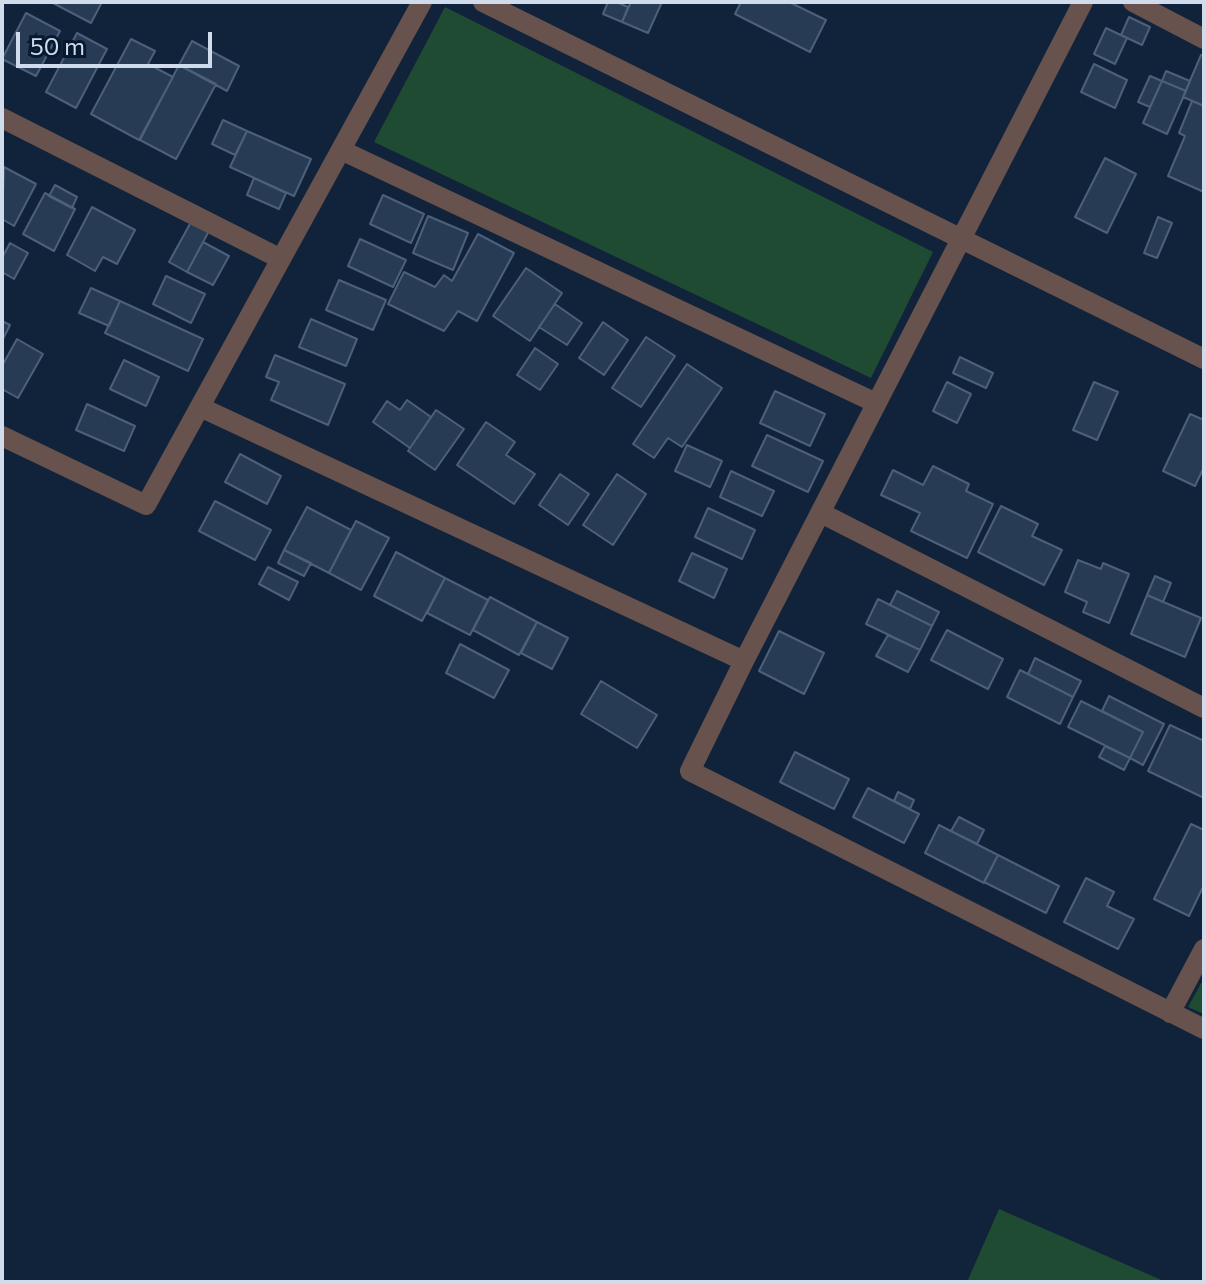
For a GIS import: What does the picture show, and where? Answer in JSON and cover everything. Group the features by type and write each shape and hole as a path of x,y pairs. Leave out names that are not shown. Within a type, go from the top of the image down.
{"street":[{"path":"2,436 146,505 422,2"},
{"path":"483,2 1204,359"},
{"path":"1083,2 690,771 1204,1029"},
{"path":"1133,2 1204,39"},
{"path":"2,118 281,259"},
{"path":"341,150 876,403"},
{"path":"200,407 744,661"},
{"path":"821,513 1204,708"},
{"path":"1170,1013 1204,949"}],"green space":[{"path":"445,7 933,252 871,378 374,142"},
{"path":"1204,978 1204,1014 1188,1007"},
{"path":"999,1209 1166,1282 967,1282"}],"building":[{"path":"51,2 102,2 91,23"},
{"path":"608,2 628,7 622,22 603,14"},
{"path":"631,2 662,2 648,33 622,22"},
{"path":"741,2 789,2 826,20 810,52 735,14"},
{"path":"26,13 60,31 36,76 2,59"},
{"path":"1129,17 1150,27 1142,45 1121,35"},
{"path":"1106,28 1127,38 1115,64 1094,54"},
{"path":"77,33 107,49 76,108 46,92"},
{"path":"131,39 155,51 148,64 173,77 139,140 91,114"},
{"path":"192,41 239,66 227,91 179,65"},
{"path":"1201,55 1204,56 1204,106 1183,97"},
{"path":"1094,64 1127,80 1115,108 1081,92"},
{"path":"179,65 216,84 176,159 140,140"},
{"path":"1166,71 1190,81 1186,91 1162,81"},
{"path":"1150,76 1162,81 1150,107 1138,102"},
{"path":"1162,81 1186,91 1167,134 1143,123"},
{"path":"1192,101 1204,106 1204,192 1168,176 1185,136 1179,133"},
{"path":"223,120 247,131 235,155 212,144"},
{"path":"247,131 311,159 294,196 230,167"},
{"path":"1105,158 1136,174 1107,233 1075,217"},
{"path":"4,167 36,184 14,226 2,219"},
{"path":"254,178 286,193 279,209 247,195"},
{"path":"55,185 77,197 72,208 49,196"},
{"path":"45,193 75,209 54,251 23,234"},
{"path":"383,195 424,214 411,243 370,224"},
{"path":"92,207 135,230 117,264 103,257 95,271 67,255"},
{"path":"428,216 468,233 453,270 413,253"},
{"path":"1158,217 1172,223 1157,258 1144,253"},
{"path":"191,222 209,231 187,272 169,262"},
{"path":"478,234 514,253 477,321 458,311 444,331 388,304 404,272 435,287 444,275 452,281"},
{"path":"360,239 406,260 393,287 348,266"},
{"path":"203,242 229,256 213,285 187,272"},
{"path":"10,243 28,253 14,279 2,272 2,258"},
{"path":"526,268 562,293 530,341 493,316"},
{"path":"166,276 205,294 191,323 153,304"},
{"path":"339,280 386,300 373,330 326,310"},
{"path":"91,288 120,301 109,326 79,313"},
{"path":"120,301 203,339 188,371 105,333"},
{"path":"555,304 582,323 567,345 539,327"},
{"path":"311,319 357,339 346,366 299,347"},
{"path":"2,321 10,325 2,341"},
{"path":"603,322 628,340 604,375 579,358"},
{"path":"646,337 675,356 641,407 612,388"},
{"path":"17,339 43,354 18,398 2,389 2,366"},
{"path":"535,348 558,364 540,390 517,375"},
{"path":"275,355 345,384 328,425 271,400 279,382 266,377"},
{"path":"960,357 993,373 986,388 953,373"},
{"path":"124,360 159,377 146,406 110,389"},
{"path":"687,364 722,388 682,447 668,438 654,458 633,444"},
{"path":"947,382 971,394 957,423 933,411"},
{"path":"1094,382 1118,392 1097,440 1073,430"},
{"path":"775,391 825,414 810,446 760,423"},
{"path":"407,400 431,417 410,448 373,422 387,401 400,410"},
{"path":"87,404 135,426 124,451 76,430"},
{"path":"436,410 464,429 435,470 408,451"},
{"path":"1190,414 1204,420 1204,467 1195,486 1163,471"},
{"path":"486,422 515,442 506,455 535,474 514,504 457,465"},
{"path":"767,435 823,461 808,492 752,466"},
{"path":"687,445 722,461 710,487 675,471"},
{"path":"240,454 281,476 267,504 225,482"},
{"path":"933,466 969,484 966,491 993,504 967,558 911,531 920,513 881,495 893,470 923,485"},
{"path":"731,471 774,491 762,516 720,497"},
{"path":"560,474 589,494 568,525 539,505"},
{"path":"617,474 646,494 613,545 583,525"},
{"path":"215,501 271,530 255,560 199,531"},
{"path":"1001,506 1038,524 1032,536 1062,550 1044,585 978,552"},
{"path":"307,507 351,530 329,573 284,550"},
{"path":"708,508 755,530 742,559 695,537"},
{"path":"356,521 389,538 361,590 329,573"},
{"path":"284,550 311,563 304,576 278,563"},
{"path":"396,552 445,578 422,621 374,596"},
{"path":"692,553 727,569 714,598 679,581"},
{"path":"1078,560 1101,569 1103,563 1129,574 1109,623 1083,612 1087,602 1065,592"},
{"path":"268,567 298,582 289,600 259,584"},
{"path":"1155,576 1171,583 1163,602 1147,595"},
{"path":"445,578 488,600 470,635 427,613"},
{"path":"897,591 939,612 932,626 890,605"},
{"path":"1147,595 1201,618 1185,657 1131,634"},
{"path":"490,597 537,622 519,655 473,630"},
{"path":"878,599 932,626 920,650 866,624"},
{"path":"537,622 568,638 552,669 521,653"},
{"path":"947,630 1003,659 988,689 931,660"},
{"path":"779,631 824,653 804,694 759,671"},
{"path":"888,635 920,650 908,672 876,656"},
{"path":"460,644 509,670 494,698 446,673"},
{"path":"1035,658 1081,681 1073,697 1028,674"},
{"path":"1020,670 1073,697 1060,724 1007,697"},
{"path":"601,681 657,715 637,748 581,714"},
{"path":"1109,696 1164,724 1143,765 1130,758 1143,732 1102,711"},
{"path":"1081,701 1143,732 1130,758 1068,727"},
{"path":"1170,725 1204,741 1204,798 1148,771"},
{"path":"1105,746 1130,758 1124,770 1099,757"},
{"path":"795,752 849,779 834,809 780,782"},
{"path":"868,788 919,814 904,843 853,817"},
{"path":"898,792 914,800 910,809 894,801"},
{"path":"959,817 984,830 977,844 951,831"},
{"path":"1191,824 1204,830 1204,885 1189,916 1154,899"},
{"path":"939,825 998,855 984,883 925,853"},
{"path":"998,855 1059,886 1046,913 984,882"},
{"path":"1086,878 1114,892 1107,906 1134,919 1118,949 1064,922"}]}
